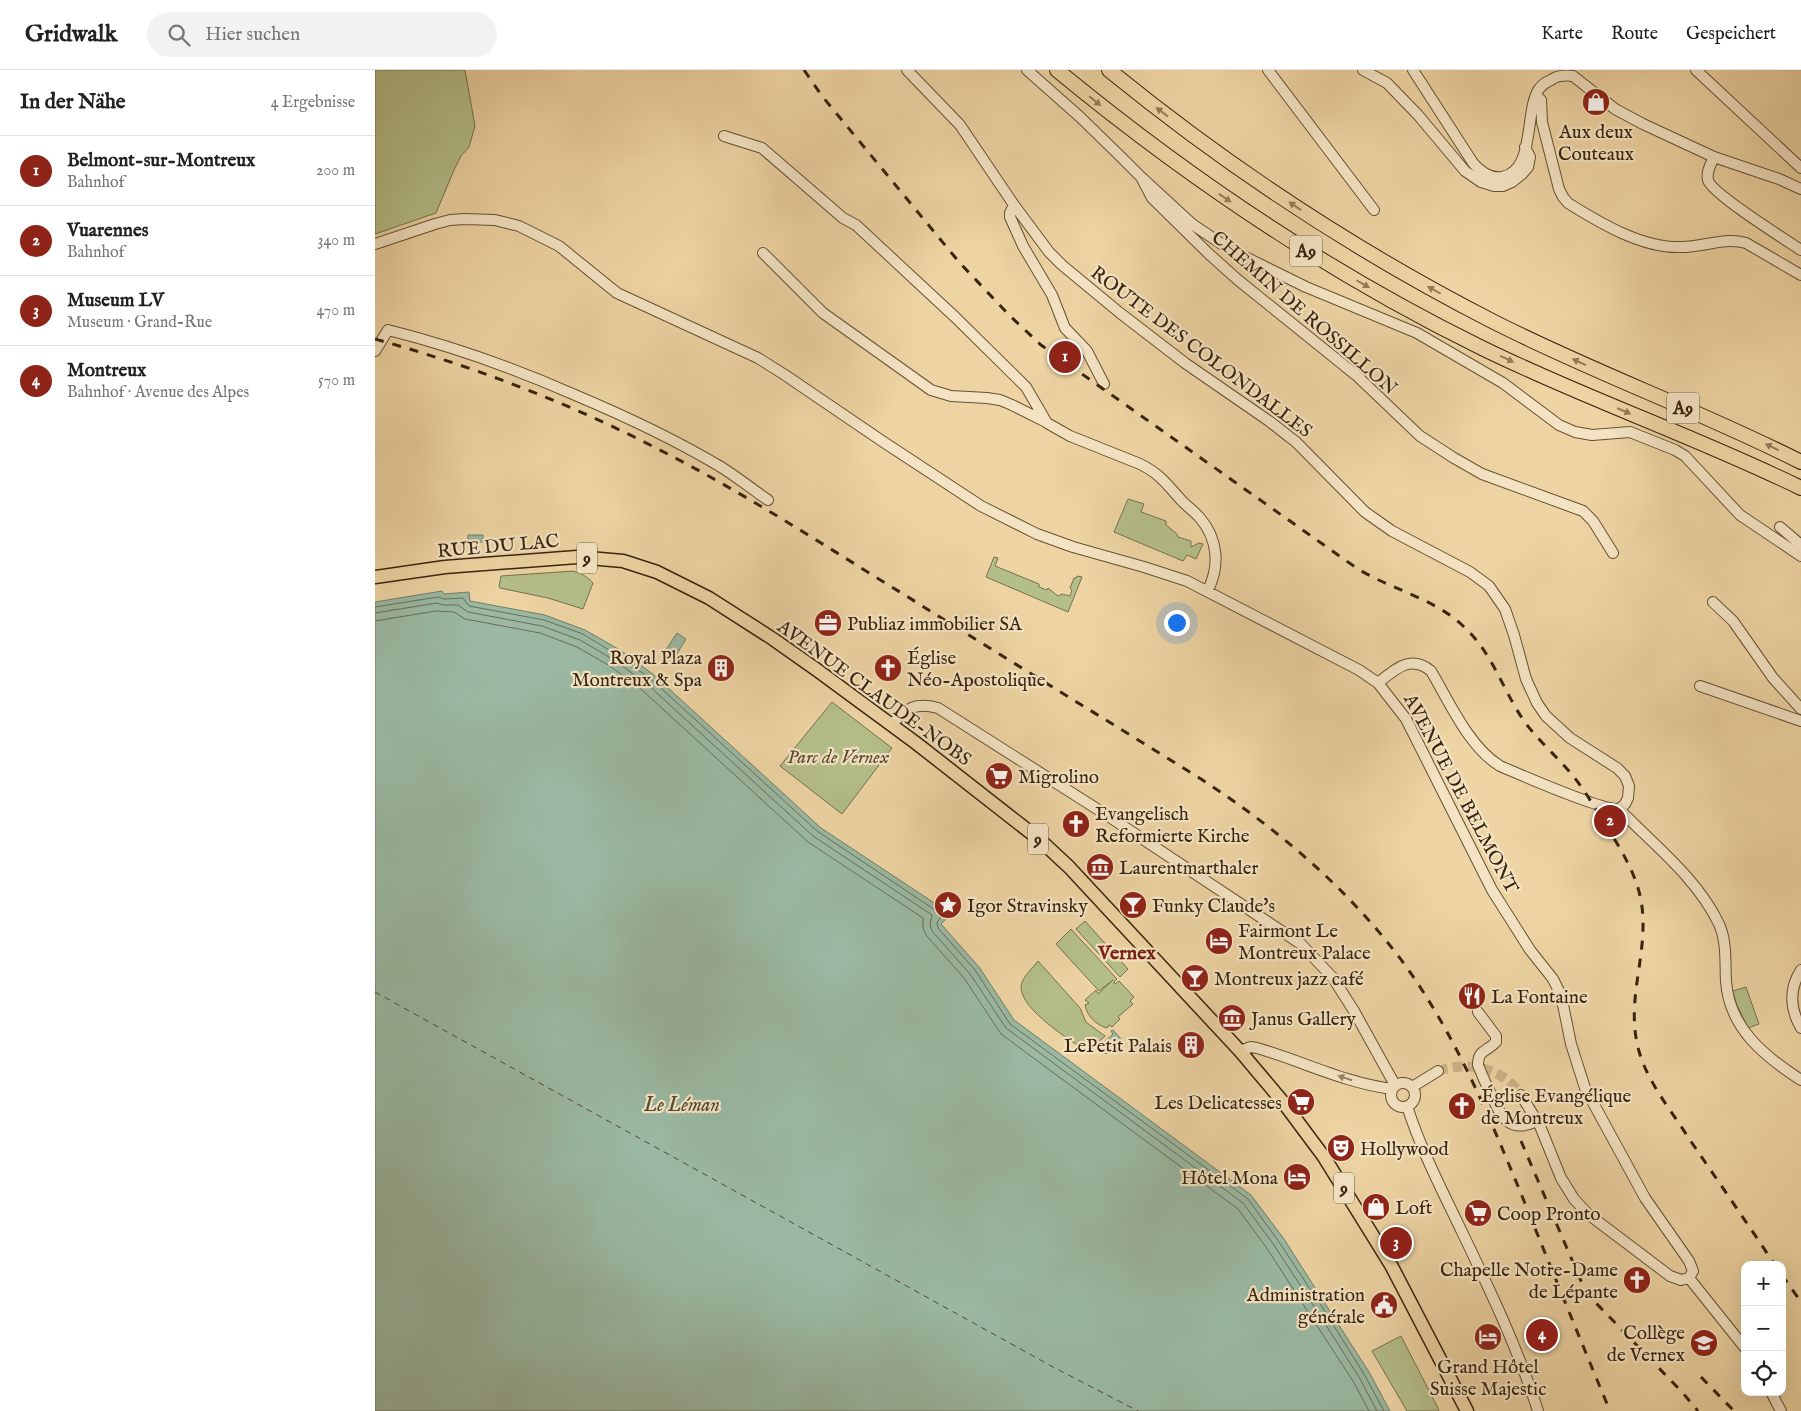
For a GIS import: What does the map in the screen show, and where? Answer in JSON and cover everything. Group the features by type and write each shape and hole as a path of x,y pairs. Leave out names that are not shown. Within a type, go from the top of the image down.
{"highway":[{"name":"A9","path":"1057,70 1134,133 1224,197 1304,249 1392,301 1437,325 1579,393 1747,463 1801,488"},
{"name":"A9","path":"1109,70 1235,165 1361,248 1488,318 1801,462"}],"main road":[{"name":"RUE DU LAC","path":"375,577 445,567 577,557 623,561 657,572 709,598 732,613"},
{"name":"AVENUE CLAUDE-NOBS","path":"732,613 780,644 891,725 1039,840 1069,867 1244,1055"},
{"name":"9","path":"1244,1055 1283,1102 1345,1189 1391,1265 1467,1411"}],"street":[{"name":"ROUTE DES COLONDALLES","path":"907,70 959,125 1015,205 1061,265 1185,363 1250,407 1289,437 1365,512 1391,531 1470,572 1489,586 1505,609 1526,680 1537,703 1546,716 1569,738 1617,768 1625,776 1629,786 1628,798 1619,809"},
{"name":"CHEMIN DE ROSSILLON","path":"1027,70 1141,177 1152,198 1209,254 1238,280 1356,375 1420,436 1482,474 1583,511 1593,521 1613,553"},
{"path":"1268,70 1374,210"},
{"path":"1363,70 1387,83 1465,171 1481,182 1493,186 1503,186 1512,182 1528,167 1530,158 1525,147"},
{"path":"1413,70 1473,162 1484,173 1496,177 1504,177 1513,172 1521,162 1536,96 1545,84 1567,73 1615,109 1628,116 1714,158 1779,179 1801,189"},
{"path":"1696,70 1801,168"},
{"path":"1536,96 1541,100 1542,122 1559,189 1563,198 1568,203 1614,229 1656,244 1678,248 1721,240 1746,243 1801,275"},
{"path":"724,136 762,148 843,218 856,225 930,293 1025,387 1047,423"},
{"path":"1714,158 1707,174 1707,179 1712,186 1751,216 1801,250"},
{"path":"1141,177 1192,224 1229,249 1306,287 1417,333 1503,384 1559,425 1575,432 1592,435 1630,432 1675,450 1685,456 1740,516 1801,556"},
{"path":"1015,205 1010,212 1010,217 1023,246 1047,286 1065,328 1087,351 1104,384"},
{"name":"AVENUE DE BELMONT","path":"375,244 435,224 457,220 495,220 519,226 559,246 617,293 758,358 785,374 906,458 981,506 1037,534 1073,547 1179,578 1207,590 1359,670 1378,683 1406,719 1492,890 1529,950 1559,990 1571,1044 1585,1088 1645,1198 1689,1261 1693,1271 1689,1278"},
{"path":"763,252 823,313 931,390 951,396 1001,400 1070,436 1150,469 1167,483 1200,518 1214,546 1215,568 1207,590"},
{"path":"375,351 388,330 423,338 481,357 541,380 641,423 722,468 768,500"},
{"path":"1781,527 1801,545"},
{"path":"1713,602 1733,621 1773,678 1801,709"},
{"path":"1378,683 1405,664 1425,666 1431,671 1474,743 1491,761 1591,802 1612,809 1619,809 1677,866 1708,904 1720,926 1725,944 1728,996 1736,1018 1747,1036 1764,1053 1801,1080"},
{"path":"1700,686 1801,721"},
{"path":"891,725 903,713 913,707 919,705 937,708 1105,814 1288,935 1313,955 1333,978 1354,1011 1394,1087 1391,1097 1396,1104 1407,1106 1415,1097 1412,1087 1406,1083 1394,1087 1375,1087 1349,1080 1257,1048 1251,1047 1244,1055"},
{"path":"1801,970 1793,987 1792,997 1794,1013 1801,1028"},
{"path":"1478,1012 1496,1036 1496,1042 1492,1047 1480,1053 1478,1065 1500,1115 1508,1123 1531,1124 1537,1121"},
{"path":"1412,1087 1438,1071"},
{"path":"1521,1095 1537,1121 1566,1188 1579,1205 1606,1228 1670,1276 1681,1280 1689,1278 1741,1343"},
{"path":"1407,1106 1421,1147 1491,1293 1538,1411"},
{"path":"1773,1396 1781,1411"}],"green space":[{"path":"375,70 465,70 475,126 469,147 461,156 454,170 436,213 375,234"},
{"path":"1128,499 1144,504 1141,512 1166,521 1166,525 1178,537 1191,541 1191,547 1199,543 1203,544 1196,559 1187,555 1183,561 1114,532"},
{"path":"994,557 998,558 995,566 1039,584 1039,587 1047,590 1048,588 1058,596 1062,594 1070,596 1072,590 1070,588 1074,578 1077,576 1082,577 1068,612 986,577"},
{"path":"573,571 593,583 583,609 548,598 500,588 499,586 501,576"},
{"name":"Parc de Vernex","path":"832,702 892,748 842,814 780,766"},
{"path":"1085,921 1128,969 1120,977 1076,929"},
{"path":"1071,929 1117,979 1114,982 1115,984 1119,981 1134,997 1130,1001 1133,1004 1118,1017 1120,1019 1112,1027 1109,1025 1107,1028 1103,1027 1093,1019 1085,1005 1089,1003 1085,1000 1096,990 1098,994 1113,980 1099,991 1056,944"},
{"path":"1038,961 1080,1008 1086,1022 1105,1036 1088,1052 1037,1015 1023,996 1021,987 1023,980"},
{"path":"1746,987 1759,1024 1748,1028 1736,1003 1733,991"},
{"path":"1401,1336 1439,1411 1407,1411 1372,1351"}],"water":[{"path":"468,535 483,535 483,542 468,542"},
{"name":"Le Léman","path":"442,591 444,594 469,592 470,601 545,615 585,630 620,650 654,675 821,828 951,914 941,924 979,967 1014,1020 1251,1195 1284,1239 1369,1372 1390,1411 375,1411 375,602"},
{"path":"677,633 686,639 675,657 665,651"},
{"path":"1113,1030 1122,1040 1106,1054 1099,1047 1113,1034 1111,1031"}],"ferry route":[{"path":"375,992 1053,1367 1138,1411"}],"tunnel":[{"path":"1438,1071 1461,1067 1484,1069 1505,1078 1521,1095"}],"railway":[{"path":"804,70 822,96 959,262 1009,315 1041,345 1355,567 1437,607 1449,615 1461,624 1480,645 1522,718 1581,786 1614,838 1635,878 1641,900 1643,921 1634,1021 1643,1063 1665,1102 1772,1261"},
{"path":"375,339 483,373 554,400 622,431 688,465 815,539 1201,779 1285,840 1336,886 1383,937 1423,992 1456,1048 1497,1136 1610,1411"},
{"path":"1521,1141 1584,1288 1698,1411"},
{"path":"1786,1281 1801,1302"},
{"path":"1701,1377 1734,1411"}],"place":[{"name":"Aux deux Couteaux","path":"1596,102"},
{"name":"Belmont-sur-Montreux","path":"1065,357"},
{"name":"Publiaz immobilier SA","path":"828,623"},
{"name":"Royal Plaza Montreux & Spa","path":"721,668"},
{"name":"Église Néo-Apostolique","path":"888,668"},
{"name":"Migrolino","path":"999,776"},
{"name":"Vuarennes","path":"1610,821"},
{"name":"Evangelisch Reformierte Kirche","path":"1076,824"},
{"name":"Laurentmarthaler","path":"1100,867"},
{"name":"Igor Stravinsky","path":"948,905"},
{"name":"Funky Claude's","path":"1133,905"},
{"name":"Fairmont Le Montreux Palace","path":"1219,941"},
{"name":"Montreux jazz café","path":"1195,978"},
{"name":"La Fontaine","path":"1472,996"},
{"name":"Janus Gallery","path":"1232,1018"},
{"name":"LePetit Palais","path":"1191,1045"},
{"name":"Les Delicatesses","path":"1301,1102"},
{"name":"Église Evangélique de Montreux","path":"1462,1106"},
{"name":"Hollywood","path":"1341,1148"},
{"name":"Hôtel Mona","path":"1297,1177"},
{"name":"Loft","path":"1376,1207"},
{"name":"Coop Pronto","path":"1478,1213"},
{"name":"Museum LV","path":"1396,1243"},
{"name":"Chapelle Notre-Dame de Lépante","path":"1637,1280"},
{"name":"Administration générale","path":"1384,1305"},
{"name":"Montreux","path":"1542,1335"},
{"name":"Grand Hôtel Suisse Majestic","path":"1488,1337"},
{"name":"Collège de Vernex","path":"1704,1343"}],"district":[{"name":"Vernex","path":"1127,952"}]}
